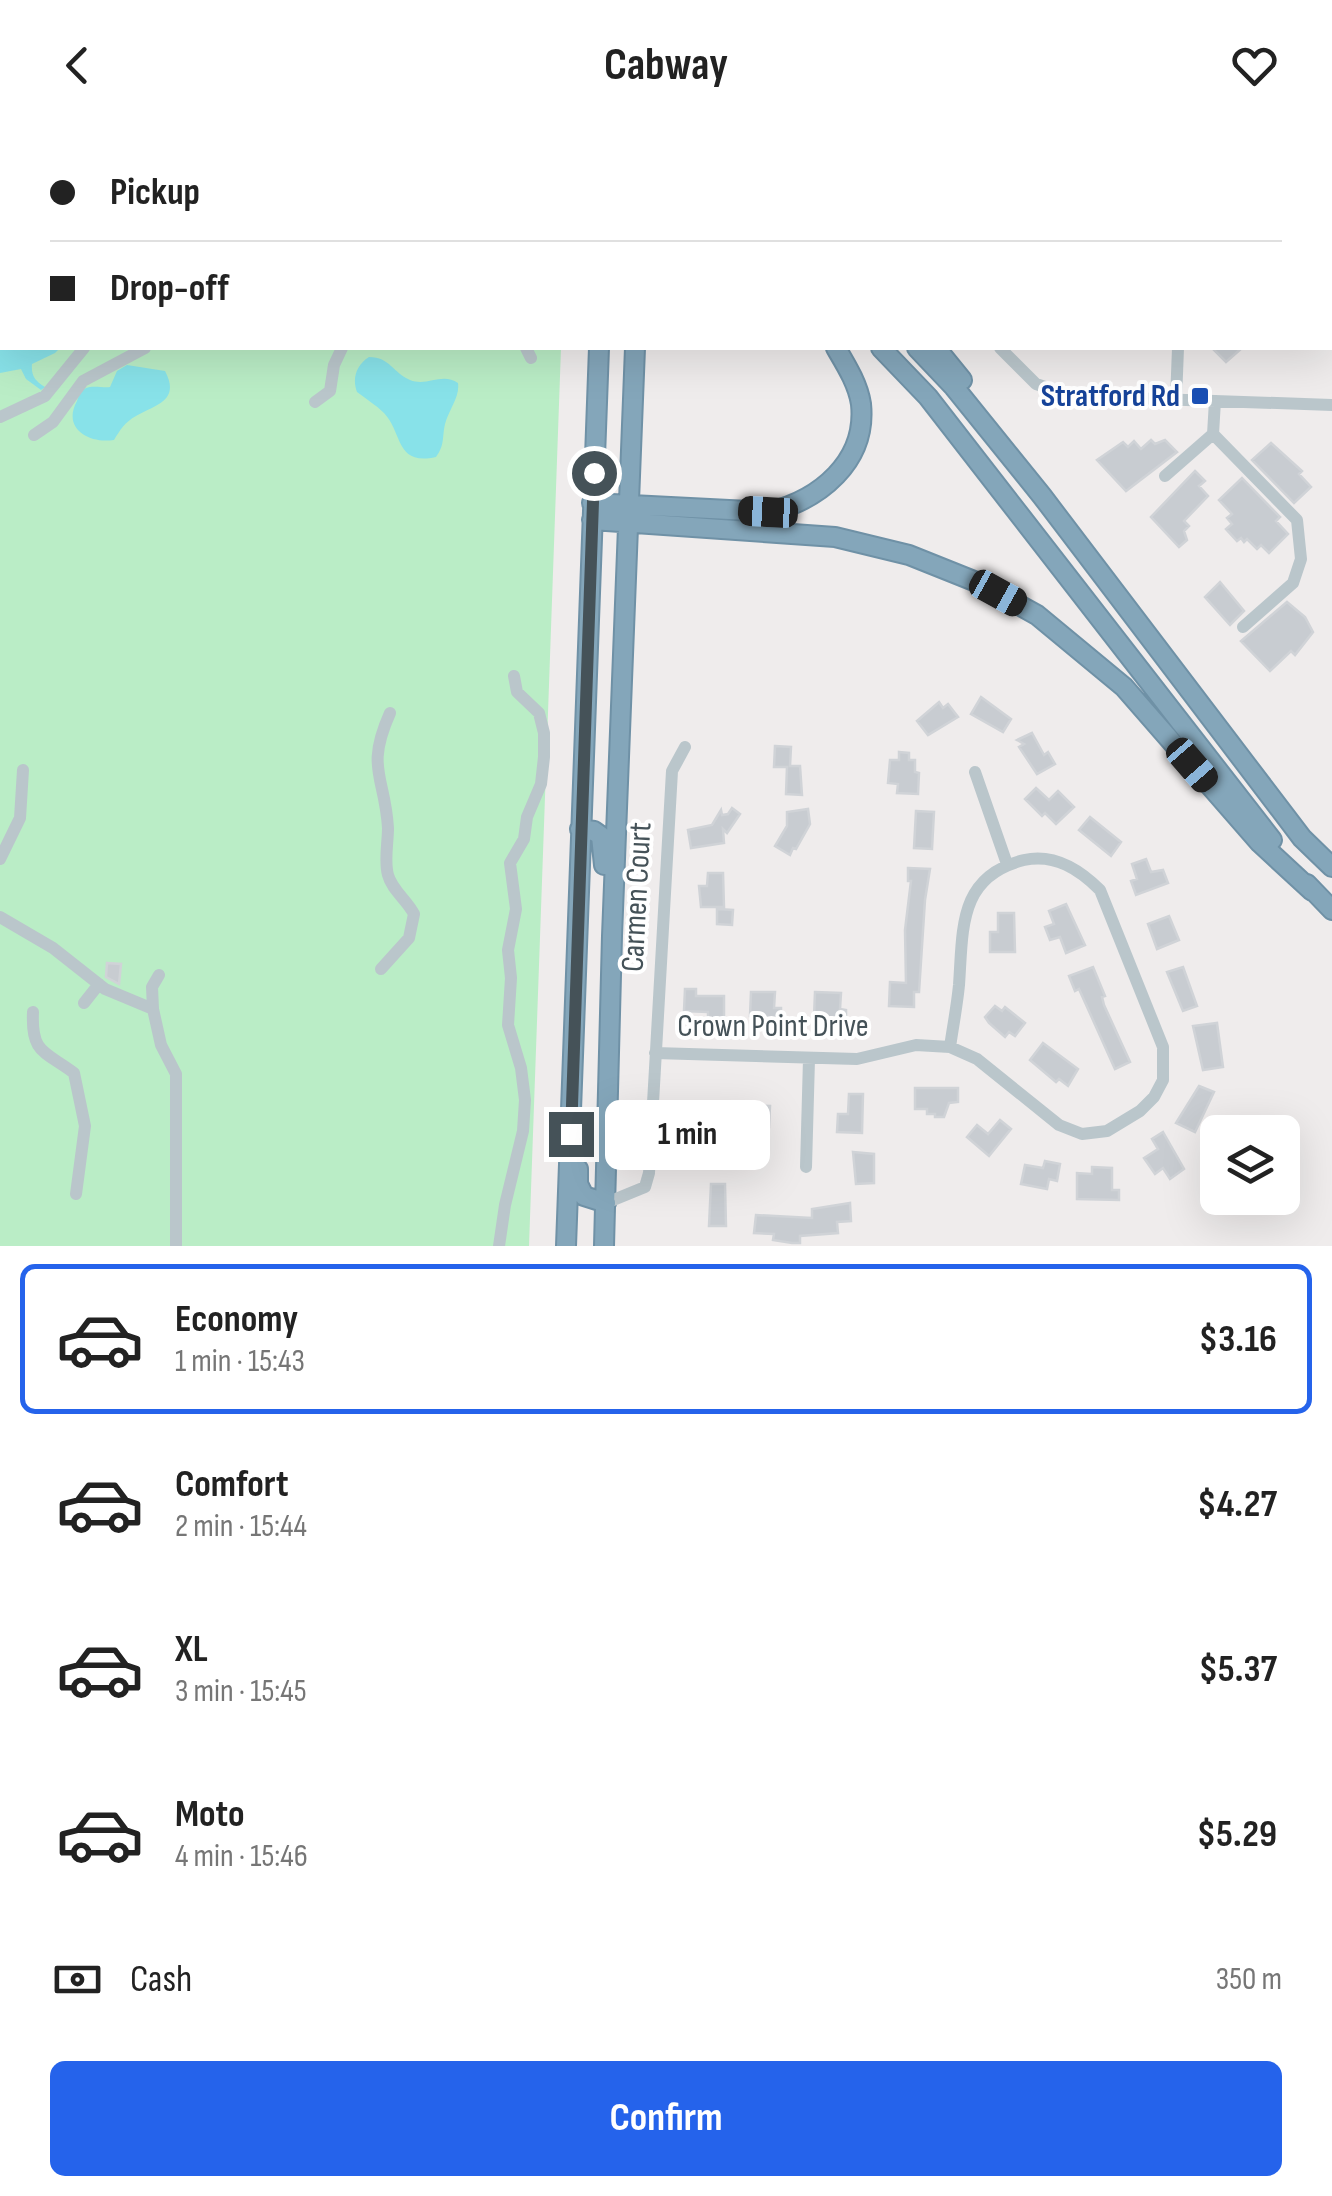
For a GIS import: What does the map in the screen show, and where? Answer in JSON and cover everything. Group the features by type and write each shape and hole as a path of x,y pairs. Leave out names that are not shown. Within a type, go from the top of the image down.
{"highway":[{"path":"566,1246 598,350"},
{"path":"604,1246 635,350"},
{"path":"628,513 768,512 795,506 820,492 840,472 854,447 861,419 856,389 837,350"},
{"path":"883,350 928,397 1312,891"},
{"path":"919,350 1042,496 1302,838 1332,866"},
{"path":"938,350 983,407 1042,496"},
{"path":"592,511 836,537 909,555 979,582 1037,615 1124,687 1260,843 1332,910"},
{"path":"580,829 598,833 604,849 602,1007 609,1110"},
{"path":"578,959 582,1035 578,1184 588,1198 606,1202"}],"street":[{"path":"0,417 46,396 82,350"},
{"path":"34,435 53,422 83,381 140,350"},
{"path":"316,402 330,391 334,364 341,350"},
{"path":"1002,350 1036,384 1072,396 1332,405"},
{"path":"1176,400 1178,350"},
{"path":"1164,476 1213,434 1215,402"},
{"path":"1213,434 1297,520 1300,559 1292,583 1243,627"},
{"path":"499,1246 504,1205 523,1130 525,1100 521,1068 508,1025 508,950 516,909 510,864 524,839 527,817 541,784 544,757 539,713 517,692 514,676"},
{"path":"381,969 408,938 414,914 386,871 388,825 376,761 381,733 390,713"},
{"name":"Carmen Court","path":"606,1202 644,1186 649,1173 672,771 685,747"},
{"path":"0,859 17,830 23,770"},
{"path":"975,772 1007,864"},
{"path":"1033,858 1058,861 1081,872 1100,890 1164,1047 1163,1080 1154,1098 1107,1131 1082,1134 1058,1126 977,1059 950,1046 958,1003 964,911 981,883 1007,864 1033,858"},
{"path":"0,917 53,948 99,984 152,1009"},
{"path":"159,974 152,986 152,1009 161,1045 176,1074 176,1246"},
{"path":"84,1004 99,984"},
{"path":"33,1012 35,1042 42,1052 74,1073 84,1126 76,1194"},
{"name":"Crown Point Drive","path":"655,1053 857,1060 916,1045 950,1046"},
{"path":"806,1167 810,1059"}],"green space":[{"path":"0,350 561,350 529,1246 0,1246"}],"water":[{"path":"0,350 58,350 32,364 34,378 45,387 41,390 26,379 21,369 0,373"},
{"path":"369,357 382,360 410,380 446,379 458,383 436,457 413,457 402,446 384,413 357,392 356,373"},
{"path":"127,365 165,371 168,396 129,421 114,440 87,437 73,419 79,395 89,387 110,387 117,371"}],"building":[{"path":"1214,350 1240,350 1226,362"},
{"path":"1151,440 1155,444 1165,440 1177,452 1126,491 1097,460 1123,442 1128,447 1134,441 1141,449"},
{"path":"1271,443 1302,471 1299,474 1311,487 1294,503 1252,460"},
{"path":"1195,471 1205,481 1199,486 1208,496 1184,521 1189,526 1184,531 1187,540 1179,547 1151,517"},
{"path":"1242,478 1280,517 1276,521 1288,534 1269,553 1261,545 1257,549 1247,539 1237,541 1226,529 1232,524 1227,518 1232,514 1219,500"},
{"path":"1220,582 1244,611 1230,625 1205,597"},
{"path":"1287,602 1305,617 1313,632 1295,655 1291,651 1270,671 1241,641"},
{"path":"981,697 1011,719 1003,732 971,714"},
{"path":"939,702 943,708 948,704 958,717 928,735 917,721"},
{"path":"1032,733 1044,755 1048,752 1055,764 1037,774 1019,747 1024,744 1017,740"},
{"path":"775,746 791,747 790,766 800,766 802,795 786,794 787,767 774,767"},
{"path":"899,752 909,753 909,760 915,760 918,794 897,793 898,784 888,783 890,760 899,760"},
{"path":"1036,788 1049,800 1058,791 1074,807 1056,824 1025,799"},
{"path":"732,808 740,814 727,833 723,829 724,843 691,848 688,830 712,825 721,810 722,815 728,814"},
{"path":"808,809 810,824 796,849 790,855 775,846 787,826 787,812"},
{"path":"916,811 934,812 932,849 914,848"},
{"path":"1090,817 1121,842 1111,856 1079,830"},
{"path":"1146,859 1151,872 1163,870 1168,883 1136,895 1131,881 1137,879 1132,864"},
{"path":"908,868 930,869 919,992 914,992 914,1007 889,1006 890,982 906,983 905,930 911,881"},
{"path":"708,873 723,873 724,907 701,907 699,886 707,886"},
{"path":"1066,904 1085,945 1066,953 1060,937 1050,940 1045,927 1054,924 1049,911"},
{"path":"717,909 733,910 732,925 717,924"},
{"path":"998,913 1014,913 1015,952 990,952 990,932 998,932"},
{"path":"1169,916 1179,940 1157,949 1148,924"},
{"path":"107,963 121,964 119,984 106,977"},
{"path":"1093,967 1105,996 1104,1005 1130,1062 1115,1069 1079,989 1075,991 1069,976"},
{"path":"1183,967 1197,1006 1183,1011 1167,972"},
{"path":"685,989 696,989 696,996 724,996 724,1020 708,1020 708,1012 684,1011"},
{"path":"751,992 775,992 774,1008 781,1008 781,1023 766,1023 767,1017 750,1016"},
{"path":"815,992 841,993 840,1009 846,1010 846,1025 826,1024 826,1017 814,1017"},
{"path":"995,1006 1002,1011 1005,1007 1025,1023 1015,1036 1009,1032 1005,1037 985,1017"},
{"path":"1217,1023 1223,1067 1203,1070 1193,1026"},
{"path":"1043,1043 1078,1069 1068,1086 1059,1079 1056,1082 1030,1060"},
{"path":"1199,1086 1214,1092 1195,1132 1176,1123"},
{"path":"915,1088 958,1088 958,1102 949,1103 944,1117 935,1117 927,1114 927,1109 915,1109"},
{"path":"849,1094 863,1094 862,1133 837,1132 838,1114 848,1114"},
{"path":"741,1105 770,1106 769,1127 723,1126 719,1165 709,1165 709,1158 703,1158 706,1113 740,1115"},
{"path":"1000,1120 1011,1129 989,1156 967,1137 977,1125 988,1134"},
{"path":"1163,1132 1184,1169 1170,1179 1163,1168 1155,1174 1144,1158 1158,1149 1152,1139"},
{"path":"853,1152 874,1154 874,1183 856,1184"},
{"path":"1045,1161 1060,1164 1057,1181 1049,1179 1047,1189 1021,1184 1025,1165 1043,1168"},
{"path":"1092,1167 1112,1168 1112,1190 1119,1190 1119,1200 1077,1199 1077,1173 1092,1174"},
{"path":"711,1184 725,1184 726,1226 709,1226"},
{"path":"850,1203 851,1221 837,1222 838,1233 800,1236 800,1243 792,1243 773,1240 774,1234 754,1233 756,1215 812,1218 812,1209"}],"place":[{"name":"Stratford Rd","path":"1200,396"}],"route":[{"path":"571,1134 594,473"}]}
